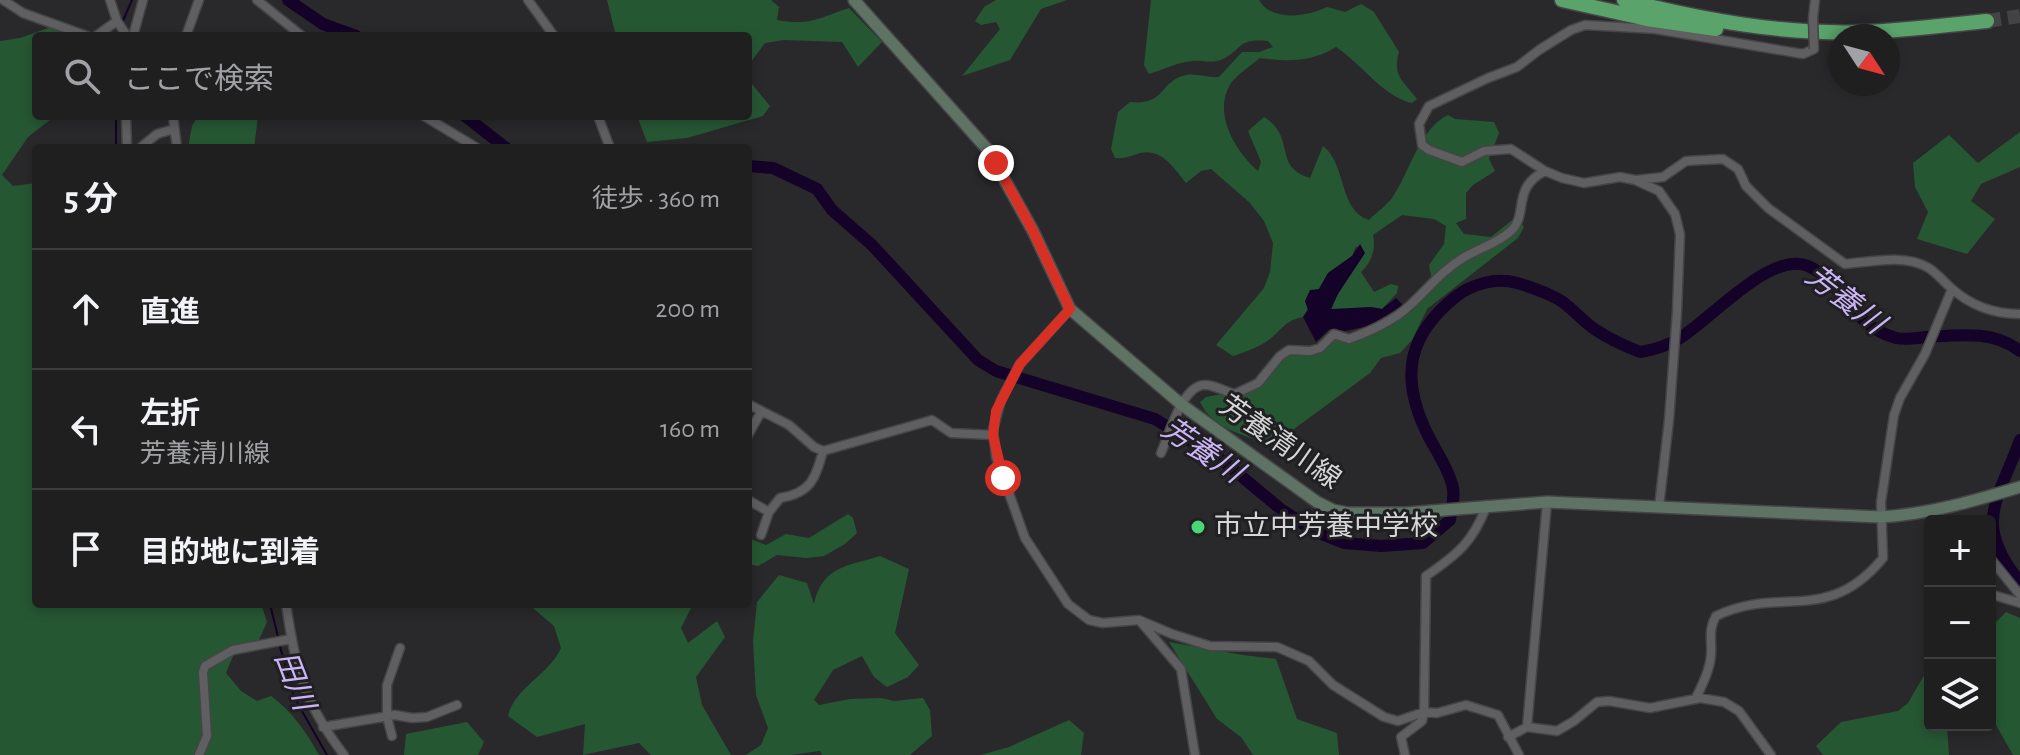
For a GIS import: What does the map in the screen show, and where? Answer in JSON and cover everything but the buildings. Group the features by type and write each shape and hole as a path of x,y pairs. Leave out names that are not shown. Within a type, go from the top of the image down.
{"highway":[{"path":"1562,0 1719,30 1828,32"},
{"path":"1624,0 1733,23 1828,32"},
{"path":"1900,28 1987,21"}],"main road":[{"name":"芳養清川線","path":"854,0 988,150 1033,231 1070,309 1180,409 1333,510 1348,513 1433,511 1547,502 1881,517 1924,516"},
{"name":"芳養清川線","path":"1936,515 2020,487"}],"street":[{"path":"3,0 23,13 76,32"},
{"path":"110,0 124,32"},
{"path":"134,32 143,0"},
{"path":"187,32 199,0"},
{"path":"257,0 297,32"},
{"path":"528,0 551,32"},
{"path":"1659,507 1677,312 1680,234 1675,214 1659,191 1635,180 1620,177 1584,183 1545,171 1511,149 1484,151 1462,162 1429,150 1422,145 1418,133 1422,115 1429,106 1517,67 1571,30 1585,25 1655,29 1803,54 1814,49 1815,0"},
{"path":"102,32 117,21"},
{"path":"126,120 127,144"},
{"path":"173,120 176,144"},
{"path":"431,120 470,144"},
{"path":"600,120 608,144"},
{"path":"145,144 157,134 174,129"},
{"path":"1635,180 1663,177 1686,161 1723,159 1738,169 1746,186 1768,208 1845,264 1912,261 1993,313 2020,314"},
{"path":"1161,453 1185,396 1192,388 1206,384 1235,394 1258,383 1280,356 1289,350 1320,348 1334,334 1349,339 1406,310 1431,283 1462,258 1490,246 1511,231 1518,223 1520,199 1533,177 1545,171"},
{"path":"1696,698 1709,666 1709,637 1716,616 1756,603 1815,601 1854,587 1883,558 1881,517 1884,467 1894,415 1925,354 1952,289"},
{"path":"1070,309 1020,364 1001,400 993,435 996,457 1025,538 1068,604 1089,620 1103,623 1139,620 1210,646 1277,647 1309,661 1333,685 1384,717 1398,721 1424,712 1437,713 1466,705 1498,715 1519,755"},
{"path":"752,406 789,425 823,451 932,420 951,433 993,435"},
{"path":"752,428 761,412"},
{"path":"761,535 769,512 780,498 798,495 815,478 823,451"},
{"path":"752,502 769,512"},
{"path":"1527,727 1547,502"},
{"path":"1405,755 1401,737 1422,721 1424,712 1426,576 1457,555 1477,533 1487,505"},
{"path":"1996,565 2020,595"},
{"path":"1996,596 2020,603"},
{"path":"288,608 297,669 309,701 344,755"},
{"path":"1139,620 1181,669 1195,755"},
{"path":"199,755 207,736 205,666 233,650 291,639"},
{"path":"392,736 387,717 387,685 400,648"},
{"path":"1508,737 1527,727 1557,731 1597,702 1650,708 1696,698 1724,702 1739,711 1771,755"},
{"path":"323,727 395,715 427,717 457,705"}],"green space":[{"path":"607,0 771,0 779,7 777,20 814,20 849,8 882,42 858,67 842,42 784,40 765,43 752,61 752,32 615,32"},
{"path":"996,0 1067,0 1041,9 1010,60 962,76 1000,29 996,22 981,25 975,21 984,7"},
{"path":"1151,0 1259,0 1272,12 1290,16 1327,7 1345,12 1361,4 1374,12 1399,52 1398,73 1417,99 1412,103 1391,94 1336,47 1300,60 1260,58 1231,83 1226,95 1225,119 1241,153 1258,171 1261,162 1248,131 1264,117 1280,134 1287,159 1298,173 1310,178 1323,146 1336,164 1352,207 1369,220 1392,198 1422,141 1438,122 1448,115 1455,119 1494,122 1499,133 1489,159 1495,171 1466,193 1466,219 1456,223 1464,234 1491,237 1516,217 1524,227 1518,238 1427,309 1412,340 1400,353 1381,358 1370,373 1294,429 1268,444 1220,425 1200,402 1206,397 1255,388 1276,364 1302,348 1337,340 1356,341 1389,327 1413,310 1433,286 1429,265 1444,244 1446,226 1434,219 1402,215 1373,235 1372,255 1361,272 1374,292 1391,284 1398,286 1397,293 1382,309 1331,310 1337,294 1364,254 1356,246 1352,256 1328,273 1303,317 1288,323 1262,344 1233,356 1216,345 1264,288 1270,272 1273,243 1264,221 1249,202 1211,169 1201,171 1186,183 1167,160 1155,153 1115,158 1111,149 1118,112 1130,102 1156,97 1177,78 1186,75 1219,77 1242,52 1259,52 1273,47 1268,41 1251,41 1219,60 1176,64 1149,74 1144,65"},
{"path":"57,25 68,32 37,32"},
{"path":"32,34 32,120 50,120 28,137 2,175 13,186 32,184 32,608 262,608 267,622 258,642 233,656 226,673 241,691 257,701 271,696 279,702 298,723 319,755 0,755 0,41"},
{"path":"752,84 770,106 763,116 752,119"},
{"path":"196,120 258,120 254,144 189,144"},
{"path":"639,120 749,120 687,138 647,142"},
{"path":"2020,132 2020,167 1981,184 1971,201 1995,219 1967,254 1917,239 1928,212 1915,187 1913,163 1949,135 1978,163"},
{"path":"848,514 853,518 857,533 824,556 777,555 758,566 752,565 752,540 766,545 786,534 809,538"},
{"path":"880,556 909,569 895,633 919,665 908,677 887,687 874,677 862,656 833,670 814,700 819,705 850,699 881,698 894,701 923,698 930,710 932,736 910,755 822,755 820,751 746,755 761,745 768,728 756,695 753,641 757,602 779,575 807,583 814,604 818,591 830,575"},
{"path":"533,608 691,608 681,628 688,643 717,621 725,637 696,677 702,705 731,755 651,755 639,743 583,755 585,724 537,737 508,716 518,697 549,666 561,648 554,626"},
{"path":"2006,612 2020,618 2020,755 2013,755 1996,725 1996,622"},
{"path":"1169,642 1276,659 1297,719 1337,733 1339,755 1253,755 1241,737 1217,719"},
{"path":"1924,675 1924,731 1947,731 1949,755 1823,755 1816,746 1841,722 1898,711 1908,703"},
{"path":"1069,720 1084,733 1081,755 981,755 1009,747"},
{"path":"467,722 484,742 478,755 404,755 406,734"}],"shaded area":[{"path":"1360,244 1365,253 1331,309 1382,309 1396,298 1403,305 1369,326 1345,331 1330,329 1316,342 1303,317 1308,310 1305,301 1310,290 1319,289 1328,273 1352,256"}],"waterway":[{"name":"田川","path":"122,23 132,0"},
{"name":"芳養川","path":"288,0 323,24 345,32"},
{"name":"田川","path":"116,120 116,144"},
{"name":"芳養川","path":"470,120 501,144"},
{"name":"芳養川","path":"752,166 773,168 817,189 832,210 872,245 978,360 996,371 1155,419 1223,461 1282,510 1314,531 1344,543 1381,546 1423,543 1450,520 1453,488 1417,409 1411,374 1413,357 1418,341 1439,312 1461,293 1484,283 1509,281 1548,294 1563,302 1601,333 1640,352 1676,341 1759,277 1793,264 1808,266 1820,273 1867,324 1880,332 1907,339 1975,335 1999,340 2020,351"},
{"name":"芳養川","path":"2020,440 1998,496 1993,527 2005,561 2020,582"},
{"name":"田川","path":"271,608 278,637"},
{"name":"田川","path":"279,643 294,697 327,755"}],"tunnel":[{"path":"1987,21 2020,16"}],"place":[{"name":"市立中芳養中学校","path":"1198,527"}],"route":[{"path":"996,163 1070,309 1020,364 996,411 993,435 1003,478"}]}
